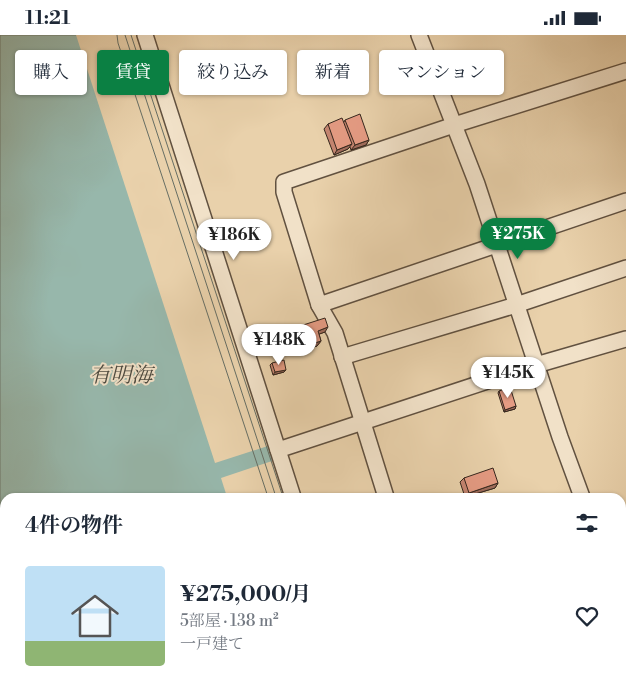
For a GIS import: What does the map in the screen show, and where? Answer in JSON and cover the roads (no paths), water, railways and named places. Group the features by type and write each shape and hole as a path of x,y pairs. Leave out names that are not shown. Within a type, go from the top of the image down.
{"street":[{"path":"145,35 292,493"},
{"path":"419,35 497,245 576,493"},
{"path":"385,493 335,333 319,305 284,192 284,182 454,125 626,71"},
{"path":"319,305 626,201"},
{"path":"342,357 516,305 626,268"},
{"path":"278,450 536,365 626,339"}],"water":[{"name":"有明海","path":"0,35 136,35 141,50 97,50 97,95 156,95 287,493 0,493"}]}
